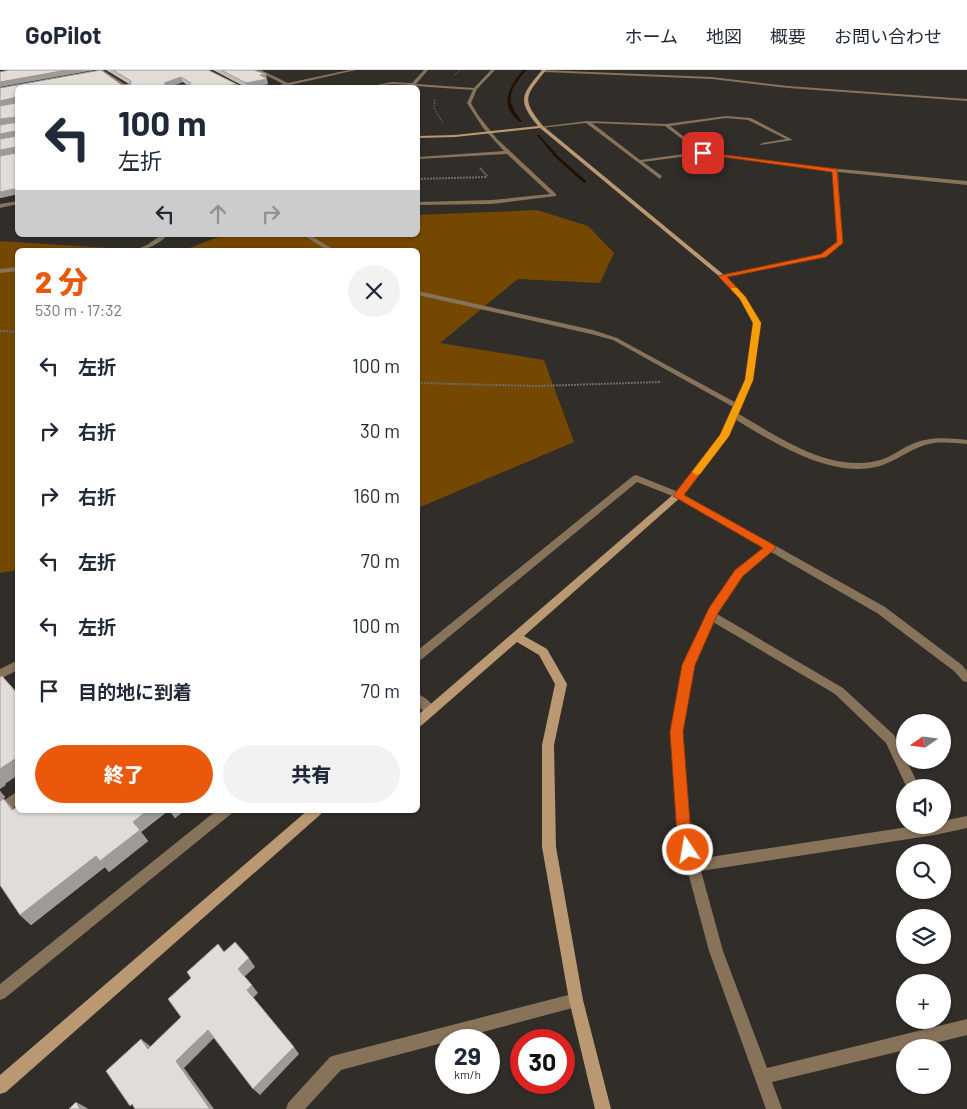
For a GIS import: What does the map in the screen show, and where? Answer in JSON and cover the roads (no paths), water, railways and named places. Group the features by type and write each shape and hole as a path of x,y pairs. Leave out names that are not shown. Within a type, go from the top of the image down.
{"street":[{"path":"206,70 237,85"},
{"path":"260,70 287,84"},
{"path":"282,85 354,70"},
{"path":"412,85 426,70"},
{"path":"420,204 492,202 554,195 490,133 474,113 469,103 475,89 493,70"},
{"path":"420,720 678,496 724,436 749,380 757,323 743,298 722,276 542,127 530,114 524,103 525,94 544,70 712,78 967,100"},
{"path":"94,74 101,71 125,85"},
{"path":"385,85 402,85"},
{"path":"420,86 475,89"},
{"path":"420,137 490,133 587,122 666,125 726,118 749,119 792,140 762,144"},
{"path":"587,122 660,177"},
{"path":"666,125 703,153"},
{"path":"420,158 510,152"},
{"path":"640,162 703,153 787,165 967,183"},
{"path":"722,276 823,256 840,243 835,170"},
{"path":"0,206 15,203"},
{"path":"144,248 162,237"},
{"path":"309,237 328,248"},
{"path":"0,271 15,269"},
{"path":"420,293 593,332 615,339 738,406"},
{"path":"734,415 774,438 820,459 852,467 876,464 925,442 942,440 967,442"},
{"path":"420,654 636,478 678,496 881,610 958,668 967,678"},
{"path":"770,548 739,573 710,616 688,665 676,732 684,835 692,866 716,952 774,1109"},
{"path":"710,616 839,691 890,739 910,779"},
{"path":"516,636 543,652 560,684 548,745 549,847 576,1000 603,1109"},
{"path":"0,674 15,666"},
{"path":"420,701 431,711"},
{"path":"0,810 15,799"},
{"path":"0,992 223,813"},
{"path":"0,1086 314,813"},
{"path":"951,824 967,822"},
{"path":"692,866 896,833"},
{"path":"294,1109 336,1063 576,1000"},
{"path":"762,1077 967,1027"}],"waterway":[{"path":"520,121 510,108 509,95 511,89 525,70"},
{"path":"538,136 557,157 585,182"}]}
